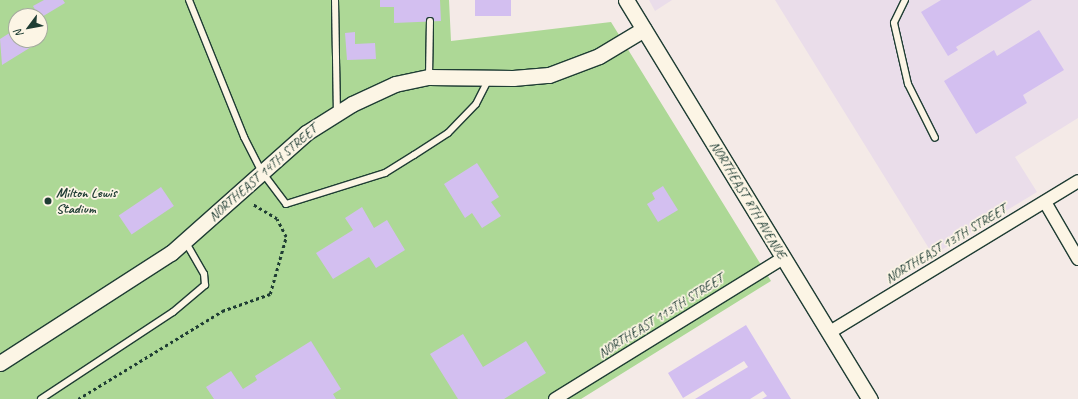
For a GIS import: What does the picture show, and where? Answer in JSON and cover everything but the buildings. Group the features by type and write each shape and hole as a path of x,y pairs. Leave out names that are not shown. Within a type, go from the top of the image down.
{"street":[{"name":"NORTHEAST 8TH AVENUE","path":"626,0 870,399"},
{"name":"NORTHEAST 14TH STREET","path":"0,363 165,257 306,133 337,113 394,84 429,77 490,77 549,74 577,66 599,56 644,29"},
{"name":"NORTHEAST 13TH STREET","path":"830,332 1078,181"},
{"path":"1045,202 1078,259"},
{"name":"NORTHEAST 113TH STREET","path":"555,399 783,258"}],"lane":[{"path":"189,0 244,137 262,172 286,204 385,173 448,133 476,104 490,77"},
{"path":"335,0 337,113"},
{"path":"905,0 894,23 908,84 936,138"},
{"path":"429,77 430,21"},
{"path":"41,399 172,312 205,285 204,274 185,240"}],"path":[{"path":"78,399 222,311 270,294 286,237 276,218 252,204"}],"shaded area":[{"path":"649,0 672,0 655,11"},
{"path":"775,0 1078,0 1078,118 1015,157 1037,192 933,255"}],"green space":[{"path":"0,0 449,0 451,41 611,22 771,281 581,399 0,399"}],"place":[{"name":"Milton Lewis Stadium","path":"48,201"}]}
